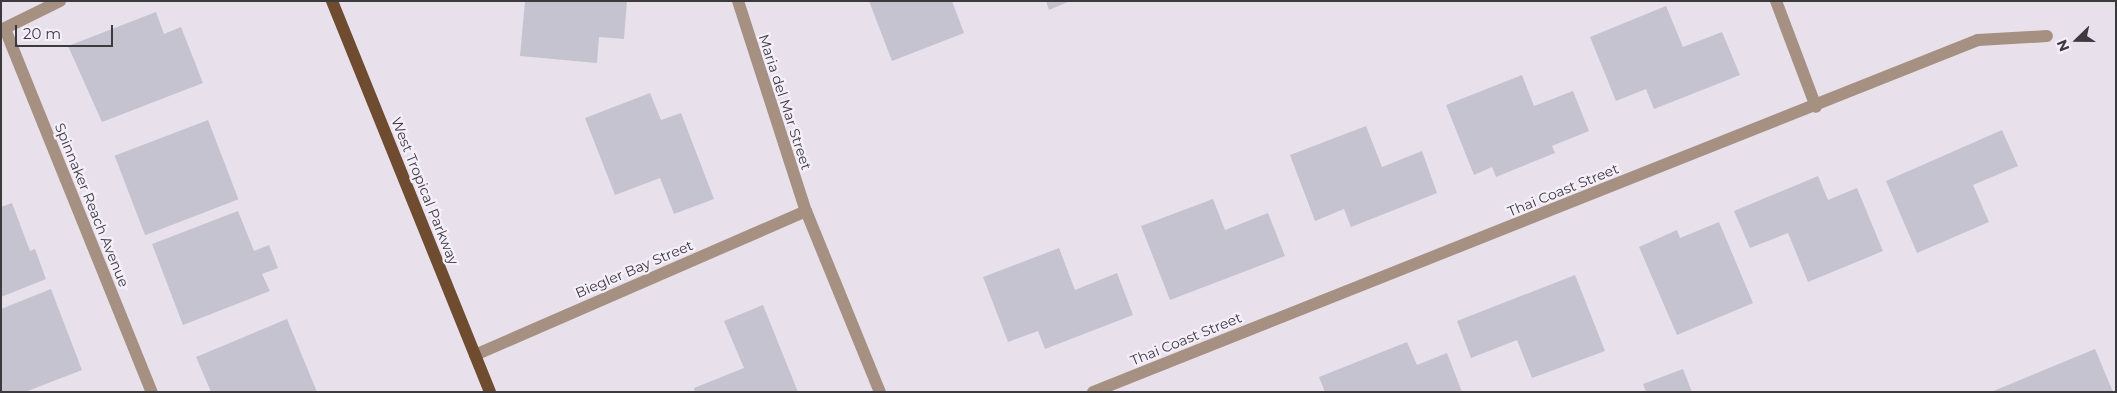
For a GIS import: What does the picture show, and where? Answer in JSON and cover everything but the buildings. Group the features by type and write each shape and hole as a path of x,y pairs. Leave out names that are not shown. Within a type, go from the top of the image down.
{"main road":[{"name":"West Tropical Parkway","path":"332,1 490,392"}],"street":[{"path":"3,30 60,1"},
{"name":"Maria del Mar Street","path":"738,1 806,211"},
{"path":"1776,1 1816,107"},
{"name":"Spinnaker Reach Avenue","path":"3,30 152,392"},
{"name":"Thai Coast Street","path":"1094,392 1816,107 1978,40 2047,36"},
{"path":"806,211 880,392"},
{"name":"Biegler Bay Street","path":"475,355 806,211"}]}
